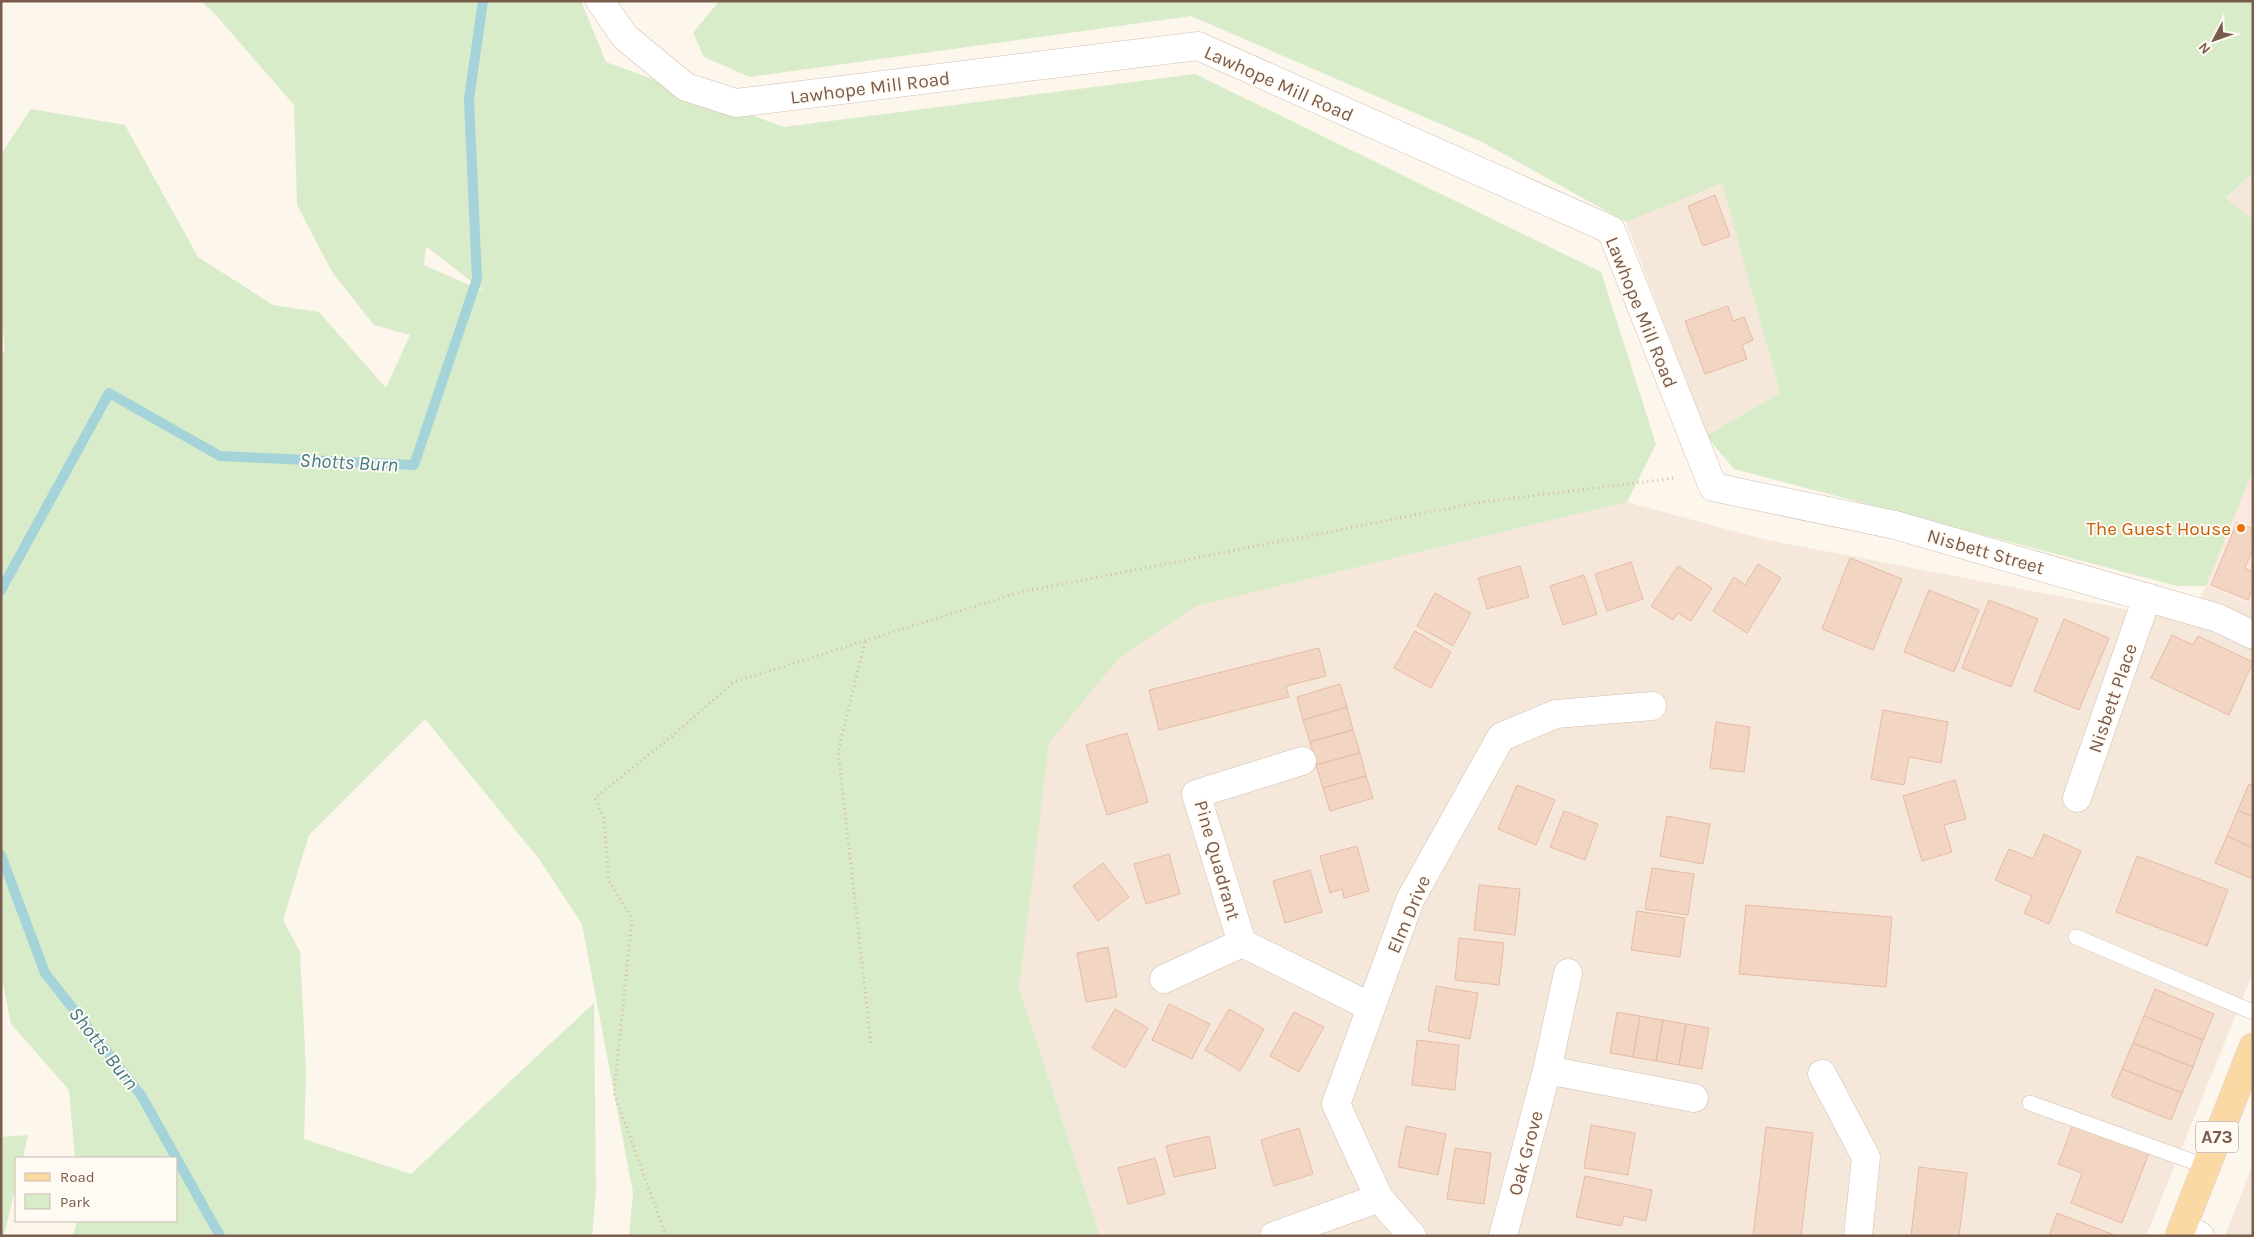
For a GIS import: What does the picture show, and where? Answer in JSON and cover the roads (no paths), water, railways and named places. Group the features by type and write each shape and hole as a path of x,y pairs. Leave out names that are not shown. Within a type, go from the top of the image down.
{"main road":[{"name":"A73","path":"2187,1233 2205,1166 2253,1047"}],"street":[{"name":"Lawhope Mill Road","path":"600,1 624,37 686,86 736,103 1198,46 1611,230 1710,481"},
{"name":"Nisbett Street","path":"1710,481 1895,525 2218,618 2253,635"},
{"name":"Nisbett Place","path":"2077,798 2147,597"},
{"name":"Elm Drive","path":"1412,1236 1379,1198 1336,1104 1410,900 1501,737 1556,714 1652,706"},
{"name":"Pine Quadrant","path":"1302,761 1196,794 1242,943 1371,1007"},
{"name":"Pine Quadrant","path":"1164,979 1242,943"},
{"name":"Oak Grove","path":"1503,1236 1547,1070 1568,973"},
{"path":"1547,1070 1694,1098"},
{"path":"1822,1074 1866,1156 1858,1236"},
{"path":"1274,1236 1379,1198"}],"lane":[{"path":"2076,937 2253,1012"},
{"path":"2030,1103 2205,1166"}],"waterway":[{"name":"Shotts Burn","path":"1,590 109,393 220,456 414,465 477,279 469,99 483,1"},
{"name":"Shotts Burn","path":"1,855 45,973 141,1095 176,1157"},
{"name":"Shotts Burn","path":"178,1161 220,1236"}],"place":[{"name":"The Guest House","path":"2241,528"}]}
